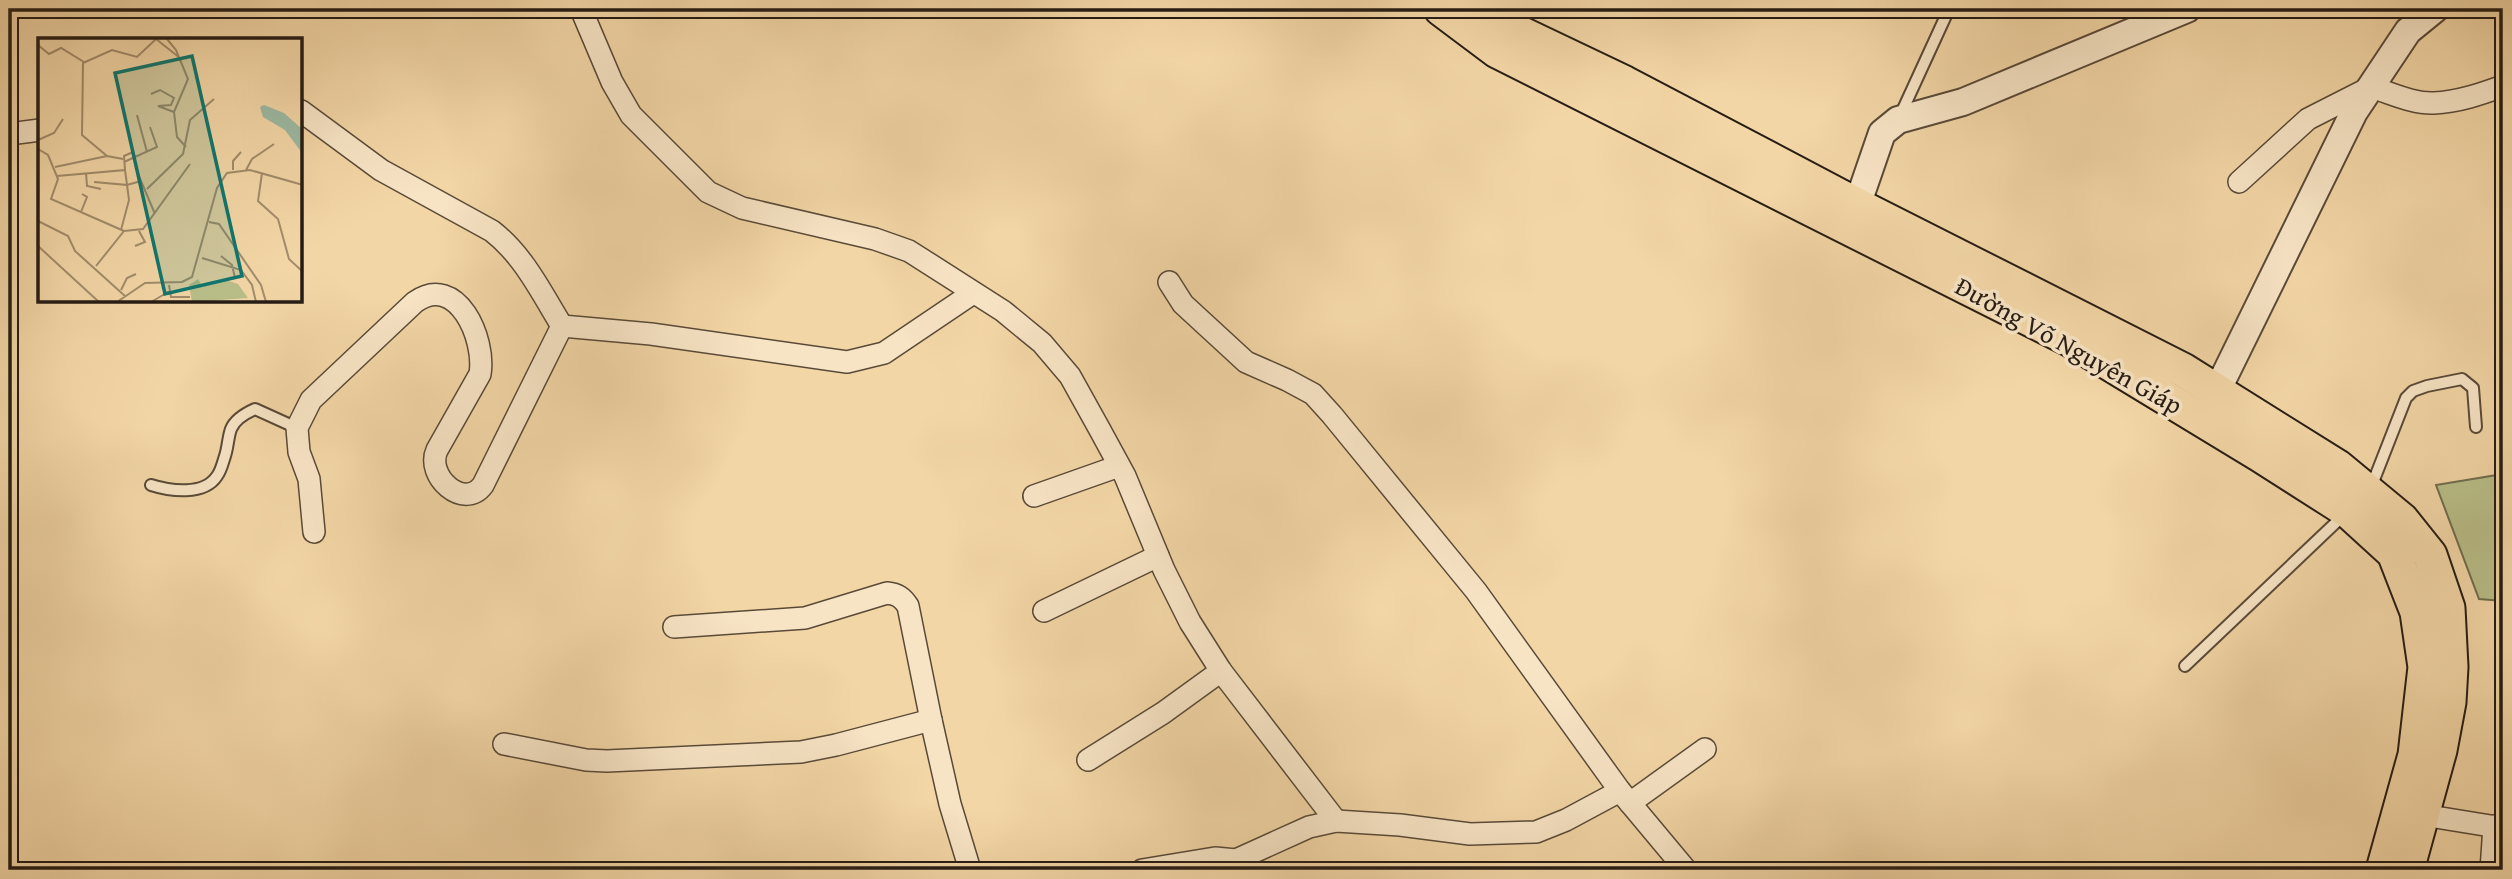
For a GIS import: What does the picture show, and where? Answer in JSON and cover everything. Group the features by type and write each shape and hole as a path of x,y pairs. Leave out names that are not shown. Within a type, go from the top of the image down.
{"highway":[{"name":"Đường Võ Nguyên Giáp","path":"1441,9 1497,51 2183,369 2338,467 2393,553 2417,612 2425,667 2416,755 2383,870"},
{"name":"Đường Võ Nguyên Giáp","path":"1487,9 1520,33 1625,83 2069,339 2260,454 2402,520 2430,555 2448,608 2451,667 2449,702 2434,777 2407,870"}],"street":[{"path":"581,9 612,82 631,115 708,192 742,208 894,245 925,260 1003,311 1042,342 1070,376 1119,466 1190,622 1221,671 1336,821"},
{"path":"1853,216 1882,134 1898,120 1963,102 2187,9"},
{"path":"2217,391 2354,112 2408,31 2435,9"},
{"path":"2239,182 2308,119 2371,87 2417,101 2434,103 2470,97 2503,86"},
{"path":"303,112 381,170 502,239 524,262 562,326"},
{"path":"9,134 38,131"},
{"path":"1169,282 1183,304 1246,362 1313,394 1332,415 1476,591 1625,797 1686,870"},
{"path":"562,326 651,334 847,362 884,353 973,293"},
{"path":"314,532 309,479 299,452 297,428 312,400 415,302 432,294 442,295 459,304 477,335 482,353 482,363 475,384 434,456 434,468 439,478 459,494 472,495 482,485 562,326"},
{"path":"1034,496 1119,466"},
{"path":"1044,611 1158,556"},
{"path":"674,627 796,619 887,593 904,599 908,606 950,804 970,870"},
{"path":"1088,760 1163,713 1221,671"},
{"path":"504,744 586,760 607,761 801,752 931,720"},
{"path":"1142,870 1215,859 1236,865 1325,821 1400,825 1470,834 1536,832 1625,797 1705,749"},
{"path":"2423,815 2498,827 2491,870"}],"lane":[{"path":"1898,120 1949,9"},
{"path":"2185,666 2359,502 2406,398 2413,391 2462,379 2473,388 2476,427"},
{"path":"151,485 166,490 193,490 209,484 217,477 226,454 231,428 244,414 255,409 297,428"}],"green space":[{"path":"2503,474 2503,601 2479,599 2436,485"}]}
